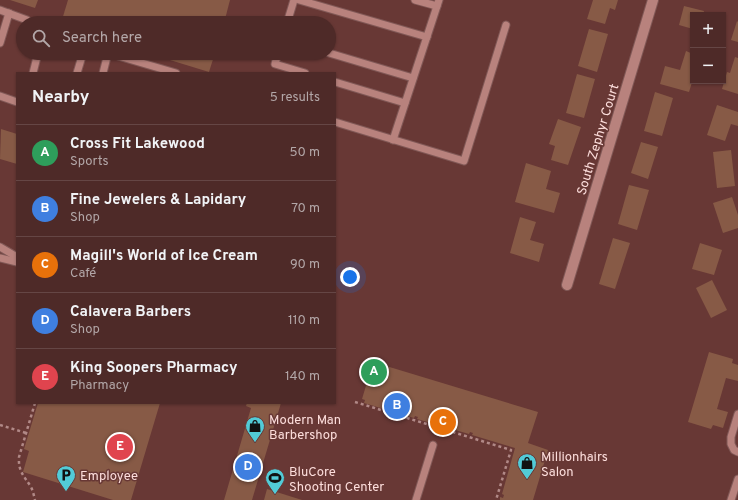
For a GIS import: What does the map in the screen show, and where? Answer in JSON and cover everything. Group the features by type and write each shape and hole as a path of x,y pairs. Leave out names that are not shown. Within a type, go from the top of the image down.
{"street":[{"name":"South Zephyr Court","path":"567,285 653,0"}],"lane":[{"path":"289,16 294,0"},
{"path":"299,0 426,37"},
{"path":"393,140 438,3 415,0"},
{"path":"0,10 17,16"},
{"path":"0,43 9,13"},
{"path":"336,122 464,161 506,25"},
{"path":"336,55 413,78"},
{"path":"33,72 36,60"},
{"path":"77,72 81,60"},
{"path":"103,72 106,60"},
{"path":"132,60 173,72"},
{"path":"277,60 276,64 302,72"},
{"path":"336,82 405,103"},
{"path":"0,96 16,102"},
{"path":"0,247 16,256"},
{"path":"0,258 16,262"},
{"path":"738,414 731,437 731,444 734,450 738,452"},
{"path":"416,500 433,445"},
{"path":"732,500 738,479"}],"path":[{"path":"354,402 511,450 496,500"},
{"path":"35,404 18,464 32,489 35,500"},
{"path":"0,425 26,433"}],"building":[{"path":"10,0 38,0 35,8"},
{"path":"68,0 230,0 226,16 63,16"},
{"path":"593,0 618,0 615,10 610,8 605,24 587,19"},
{"path":"684,6 704,11 690,12 690,28 679,25"},
{"path":"737,21 738,22 738,42 731,40"},
{"path":"589,29 608,34 597,72 578,66"},
{"path":"686,51 690,53 690,84 691,84 689,92 660,84 665,66 680,70"},
{"path":"735,57 738,58 738,94 722,89 723,84 726,84 727,72 730,73"},
{"path":"170,60 213,60 209,72"},
{"path":"577,74 595,79 584,118 566,113"},
{"path":"655,92 673,98 662,136 644,131"},
{"path":"717,105 738,112 738,126 731,124 725,141 707,135"},
{"path":"558,119 581,127 568,165 551,160 555,146 549,144"},
{"path":"1,129 16,134 16,164 0,159"},
{"path":"641,142 658,147 648,179 631,173"},
{"path":"731,150 735,186 717,188 713,152"},
{"path":"526,163 551,171 546,189 560,193 554,213 515,202"},
{"path":"629,185 649,190 637,230 618,224"},
{"path":"732,197 738,215 738,228 723,233 713,203"},
{"path":"520,217 536,222 530,240 544,244 539,262 510,253"},
{"path":"613,238 630,243 615,289 599,284"},
{"path":"700,243 722,250 714,275 692,269"},
{"path":"712,280 727,310 711,318 696,288"},
{"path":"709,352 733,359 732,363 738,365 738,381 726,378 717,409 728,412 723,428 713,425 711,429 688,422"},
{"path":"373,362 538,412 528,443 548,450 533,500 500,500 500,497 503,498 504,495 502,494 515,448 472,435 473,433 470,432 469,434 417,419 418,417 415,416 414,418 364,403 365,400 362,399"},
{"path":"38,404 160,404 131,500 113,500 23,472 29,451 24,449"},
{"path":"247,404 281,404 252,500 224,500 251,408 246,406"},
{"name":"BluCore Shooting Center","path":"267,489 302,500 264,500"}],"place":[{"name":"Cross Fit Lakewood","path":"374,372"},
{"name":"Fine Jewelers & Lapidary","path":"397,406"},
{"name":"Magill's World of Ice Cream","path":"443,422"},
{"name":"Modern Man Barbershop","path":"255,443"},
{"name":"King Soopers Pharmacy","path":"120,447"},
{"name":"Calavera Barbers","path":"248,467"},
{"name":"Millionhairs Salon","path":"527,480"},
{"name":"Employee","path":"66,492"},
{"name":"BluCore Shooting Center","path":"275,495"}]}
